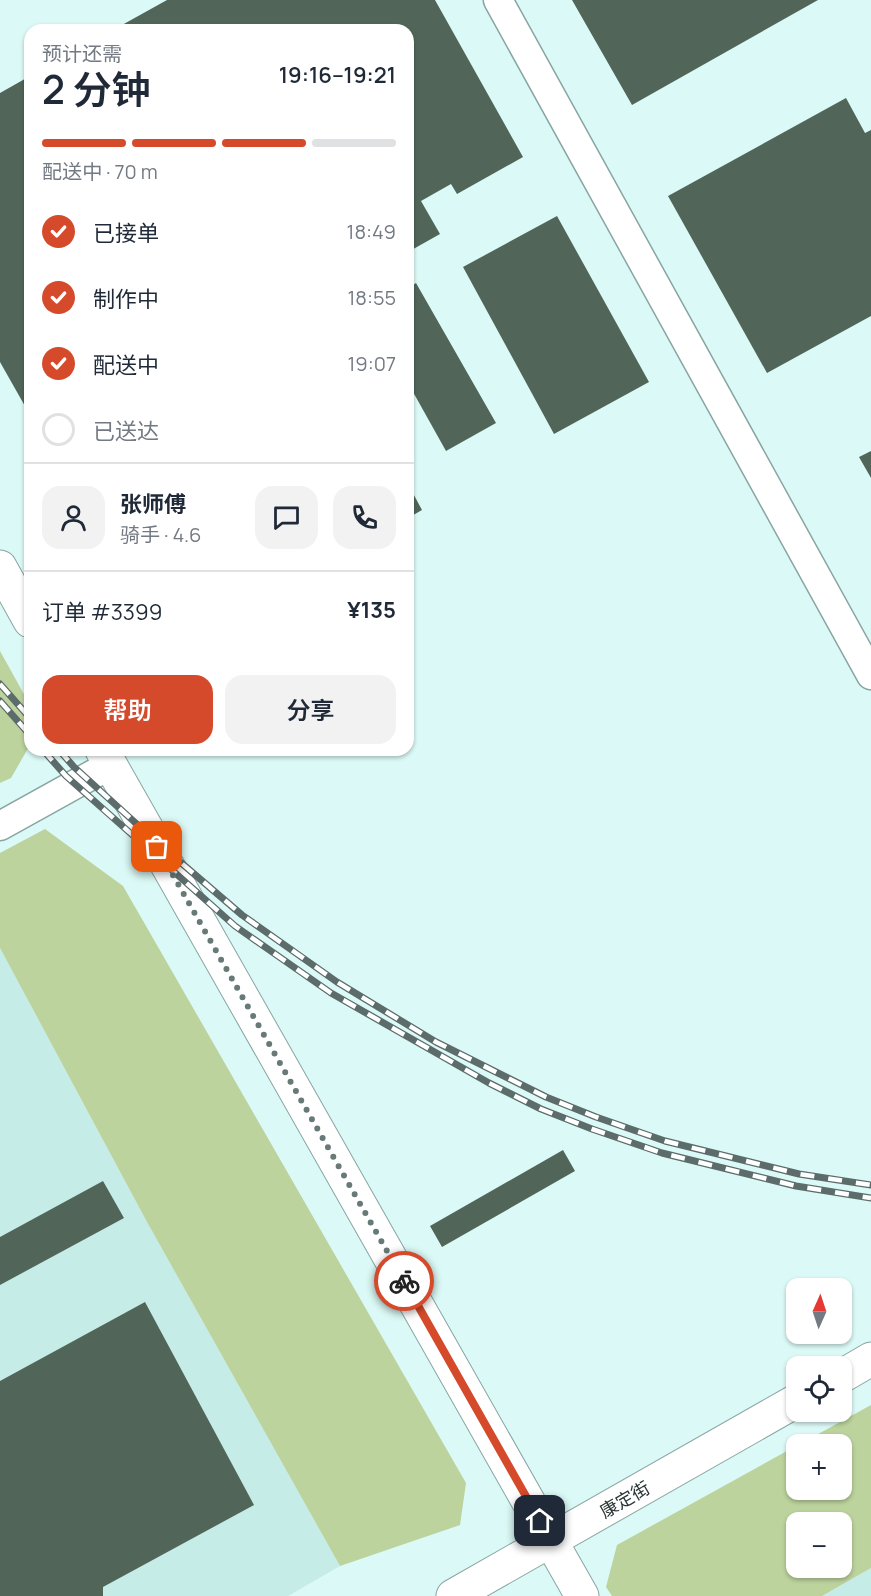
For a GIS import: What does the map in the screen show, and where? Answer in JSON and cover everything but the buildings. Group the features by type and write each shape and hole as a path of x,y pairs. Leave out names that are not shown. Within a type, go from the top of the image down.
{"street":[{"path":"498,0 871,675"},
{"path":"0,567 24,610"},
{"path":"0,826 106,758 582,1596"},
{"path":"852,1370 871,1359"},
{"name":"康定街","path":"453,1596 552,1542 786,1407"}],"shaded area":[{"path":"0,948 147,1222 340,1566 288,1596 0,1596"},
{"path":"871,1568 871,1596 822,1596"}],"green space":[{"path":"0,651 24,694 24,755 11,778 0,783"},
{"path":"45,829 123,886 466,1483 460,1525 340,1566 147,1222 0,948 0,853"},
{"path":"871,1405 871,1568 822,1596 612,1596 606,1587 617,1545 786,1452 786,1500 852,1500 852,1434 818,1434 840,1422 852,1422 852,1415"}],"railway":[{"path":"0,684 24,711"},
{"path":"0,701 24,728"},
{"path":"48,756 66,776 235,926 331,993 489,1083 541,1109 662,1153 796,1186 871,1198"},
{"path":"64,756 151,837 242,915 337,982 436,1042 546,1097 665,1141 799,1174 871,1185"}],"way so far":[{"path":"157,847 404,1281"}],"route":[{"path":"404,1281 540,1521"}]}
